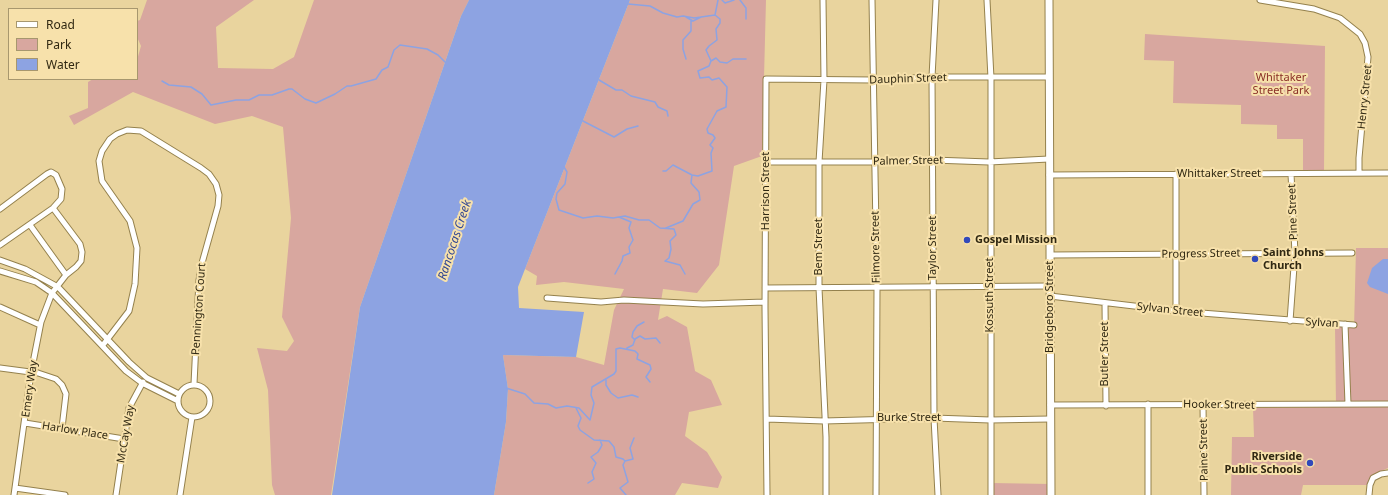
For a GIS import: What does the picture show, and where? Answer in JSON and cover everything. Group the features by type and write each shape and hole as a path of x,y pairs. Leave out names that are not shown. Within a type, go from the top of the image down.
{"main road":[{"name":"Bridgeboro Street","path":"1049,0 1051,495"}],"street":[{"name":"Bem Street","path":"823,0 824,80 819,162 819,288 826,495"},
{"name":"Filmore Street","path":"872,0 877,288 876,495"},
{"name":"Taylor Street","path":"936,0 932,77 934,418 938,495"},
{"name":"Kossuth Street","path":"987,0 991,78 989,162 991,495"},
{"name":"Henry Street","path":"1260,0 1314,9 1340,18 1360,34 1365,43 1368,57 1359,173"},
{"name":"Dauphin Street","path":"766,79 874,80 932,77 1049,77"},
{"name":"Harrison Street","path":"766,79 765,302 767,495"},
{"name":"Pennington Court","path":"103,345 129,311 135,284 137,248 130,221 102,181 98,161 102,151 110,140 117,134 127,130 142,131 201,168 216,184 219,195 218,206 202,262 199,280 194,384"},
{"name":"Palmer Street","path":"766,162 874,162 933,160 989,162 1049,158"},
{"path":"0,209 26,188 51,172 56,175 63,194 61,199 53,208 0,245"},
{"name":"Whittaker Street","path":"1049,175 1388,173"},
{"path":"1176,174 1176,311"},
{"name":"Pine Street","path":"1290,321 1295,253 1291,174"},
{"path":"52,292 58,287 66,275 76,268 81,261 82,252 80,244 53,208"},
{"path":"30,225 66,275"},
{"name":"Progress Street","path":"1050,255 1352,253"},
{"path":"0,260 25,269 58,287 146,378 179,394"},
{"path":"0,271 36,282 52,292 126,371 142,383 178,401"},
{"path":"765,288 877,288 990,285 1050,286"},
{"name":"Emery Way","path":"14,495 31,373 40,325 52,292"},
{"name":"Sylvan Street","path":"1050,296 1176,311 1290,321"},
{"path":"547,298 601,302 624,300 703,304 765,302"},
{"name":"Butler Street","path":"1105,303 1106,406"},
{"path":"0,307 40,325"},
{"name":"Sylvan","path":"1290,321 1345,324 1354,326"},
{"path":"1345,324 1348,404"},
{"path":"0,368 56,378 66,394 62,428"},
{"name":"McCay Way","path":"116,495 129,408 146,378"},
{"path":"194,384 201,386 206,391 210,402 203,414 192,417 181,411 178,401 179,394 185,387 194,384"},
{"path":"1148,404 1148,495"},
{"name":"Paine Street","path":"1203,404 1204,495"},
{"name":"Hooker Street","path":"1050,405 1388,404"},
{"path":"180,495 192,417"},
{"name":"Burke Street","path":"767,420 824,421 877,418 990,420 1050,419"},
{"name":"Harlow Place","path":"25,423 124,438"},
{"path":"1369,495 1370,485 1374,478 1381,474 1388,474"},
{"path":"15,488 64,495"}],"green space":[{"path":"147,0 254,0 216,27 218,68 273,69 294,57 314,0 469,0 461,16 360,307 331,495 275,495 272,485 268,390 257,348 287,351 294,341 282,317 291,218 283,127 252,116 215,124 133,92 74,125 69,116 88,108 88,82 91,80 138,80 138,56 141,46 138,39 138,21 140,20"},
{"path":"630,0 766,0 762,156 734,166 719,265 697,293 663,289 658,320 667,316 687,327 695,371 711,380 722,405 689,412 685,436 707,452 722,477 718,488 682,483 675,495 494,495 506,422 508,389 503,355 576,357 604,365 614,310 624,289 564,282 536,285 537,276 525,269"},
{"name":"Whittaker Street Park","path":"1145,34 1325,46 1324,171 1303,170 1303,139 1277,139 1277,125 1241,124 1241,105 1173,103 1174,61 1144,60"},
{"name":"Riverside Public Schools","path":"1356,248 1388,248 1388,468 1371,476 1367,485 1303,485 1301,495 1231,495 1232,437 1254,437 1253,408 1336,407 1335,326 1354,328"},
{"path":"991,483 1051,484 1051,495 991,495"}],"water":[{"name":"Rancocas Creek","path":"469,0 630,0 518,287 519,308 584,312 576,357 503,355 508,389 506,422 494,495 332,495 360,307 461,16"},
{"path":"1383,259 1388,259 1388,294 1370,287 1367,283 1372,268"}],"waterway":[{"path":"715,15 718,0"},
{"path":"722,0 725,3 734,0"},
{"path":"740,0 746,8 746,19"},
{"path":"628,4 650,6 663,13 677,17 683,16 694,18 715,15"},
{"path":"711,61 706,50 717,40 716,29 720,23 720,19 715,15"},
{"path":"686,17 693,21 701,17"},
{"path":"686,59 683,49 683,40 691,31 691,20"},
{"path":"162,81 169,85 191,87 202,94 211,105 236,100 249,100 259,95 272,95 289,89 292,89 305,99 316,103 335,94 347,86 376,79 382,70 388,67 394,50 400,45 427,49 438,55 445,62"},
{"path":"663,171 666,171 673,165 692,175 698,176 712,171 711,153 713,148 710,145 715,138 713,135 708,133 707,129 717,111 726,107 727,87 719,78 712,80 709,77 700,78 698,71 709,66 711,61 716,58 720,62 727,63 733,59 746,59"},
{"path":"599,80 616,90 622,90 631,96 655,102 658,107 667,111 668,116"},
{"path":"581,120 614,137 627,129 638,126"},
{"path":"564,167 567,172 565,184 557,193 556,199 559,210 583,218 597,216 613,218 625,216 639,220 649,220 660,228 674,229 676,235 670,241 671,249 669,258 665,261 680,265 685,274"},
{"path":"666,228 683,221 693,204 700,200 699,192 691,183 692,175"},
{"path":"615,274 623,256 630,253 629,247 633,240 629,228 631,222 619,217"},
{"path":"635,340 632,337 633,332 637,326 644,322"},
{"path":"627,348 633,345 635,339 640,336 645,339 656,338 660,343"},
{"path":"506,388 525,394 534,403 548,404 556,408 567,406 579,408 590,420 594,403 591,395 592,387 614,374 616,371 616,349 620,348 635,351 638,354 637,359 650,365 651,369 646,377 650,382"},
{"path":"606,380 606,385 611,393 618,398 632,395 638,397"},
{"path":"576,408 581,418 578,426 580,430 594,440 609,441 614,447 616,457 625,461"},
{"path":"626,495 620,488 628,482 623,465 625,461 633,459 630,448 634,438"},
{"path":"588,483 594,479 592,472 596,463 591,457 598,452 601,447 602,445 600,440"}],"place":[{"name":"Gospel Mission","path":"967,240"},
{"name":"Saint Johns Church","path":"1255,259"},
{"name":"Riverside Public Schools","path":"1310,463"}]}
